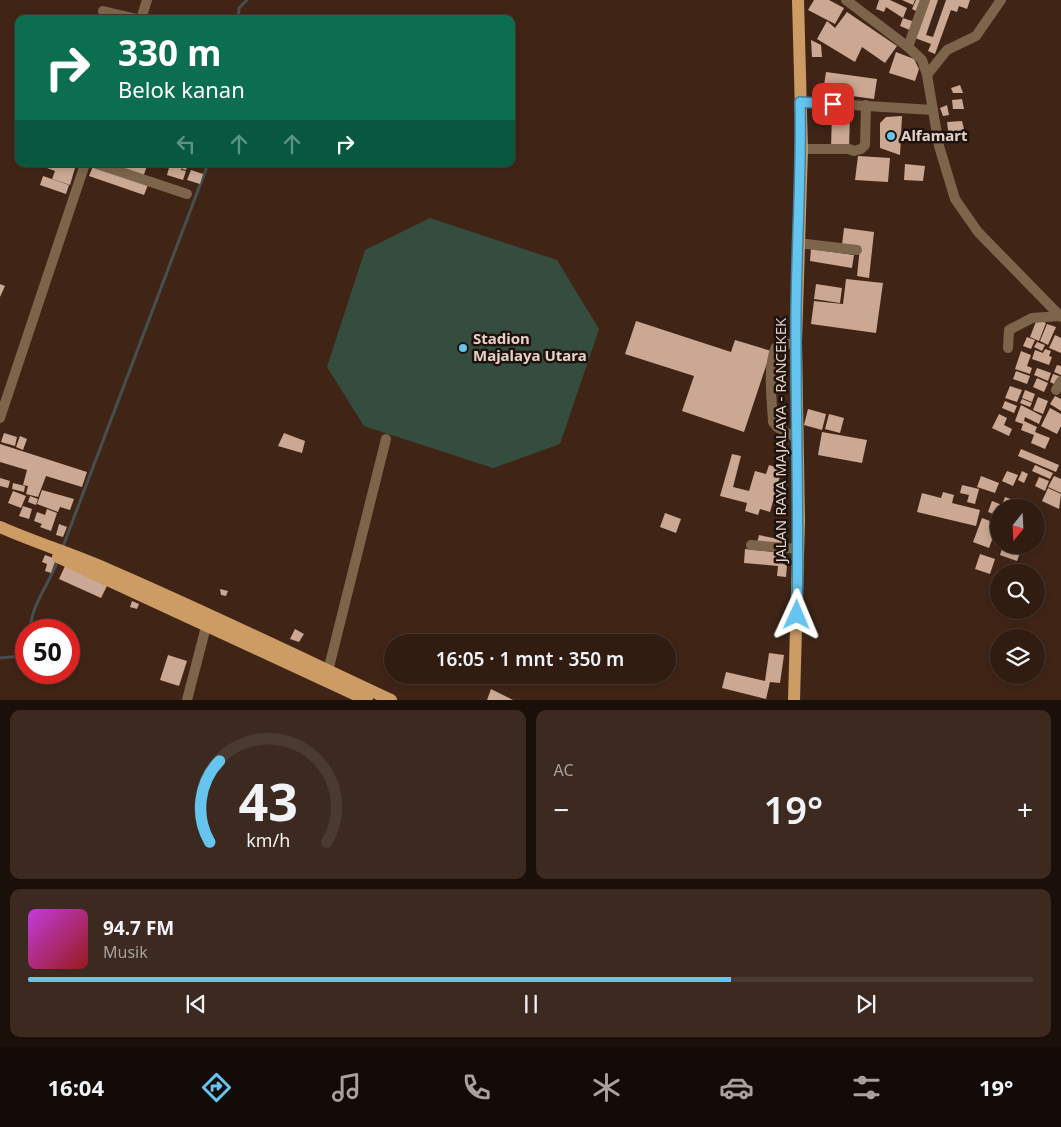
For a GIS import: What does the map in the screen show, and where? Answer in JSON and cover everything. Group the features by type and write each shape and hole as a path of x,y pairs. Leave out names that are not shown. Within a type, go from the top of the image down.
{"main road":[{"name":"JALAN RAYA MAJALAYA - RANCEKEK","path":"794,700 798,550 796,342 802,148 798,0"},
{"path":"0,527 39,544 55,556 328,671 392,700"},
{"path":"208,621 366,700"}],"street":[{"path":"142,15 148,0"},
{"path":"846,0 908,47 922,60 927,75 939,146 955,199 978,232 1061,317"},
{"path":"908,47 925,0"},
{"path":"927,75 947,50 976,36 1000,0"},
{"path":"103,11 120,15"},
{"path":"800,102 933,110"},
{"path":"802,148 849,149 854,151 861,149 865,145 866,105"},
{"path":"0,418 81,167"},
{"path":"106,167 187,194"},
{"path":"798,243 857,250"},
{"path":"1008,348 1009,330 1032,318 1061,317"},
{"path":"796,342 776,347 771,374 773,422 777,428 798,439"},
{"path":"328,671 386,439"},
{"path":"751,545 798,550"},
{"path":"187,700 208,621"}],"green space":[{"name":"Stadion Majalaya Utara","path":"430,218 557,260 599,329 560,444 493,468 364,426 327,367 365,250"}],"building":[{"path":"814,0 829,0 844,8 835,24 808,10"},
{"path":"879,0 890,0 907,8 903,18 886,7 884,12 876,9"},
{"path":"902,0 915,0 913,5"},
{"path":"916,0 925,0 920,13 912,9"},
{"path":"928,0 938,0 926,35 933,37 946,0 970,0 967,9 959,6 957,12 951,10 935,54 928,51 931,44 915,38"},
{"path":"847,12 897,46 885,63 862,47 855,62 817,39 827,21 835,28"},
{"path":"903,18 915,22 912,31 900,26"},
{"path":"811,40 821,45 822,57 812,57"},
{"path":"896,52 914,59 919,69 915,81 889,73"},
{"path":"826,72 877,79 874,99 823,92"},
{"path":"960,85 963,93 953,93 951,88"},
{"path":"962,99 964,109 953,109 952,100"},
{"path":"947,105 949,115 943,116 940,108"},
{"path":"832,113 850,113 849,149 831,148"},
{"name":"Alfamart","path":"902,116 900,155 880,148 880,123 886,117"},
{"path":"962,121 966,137 949,138 947,122"},
{"path":"858,156 890,158 888,182 855,180"},
{"path":"905,164 925,166 923,181 904,180"},
{"path":"93,167 96,167 148,185 144,195 89,176"},
{"path":"115,167 147,167 143,177"},
{"path":"169,167 182,167 181,170 186,171 183,180 167,175"},
{"path":"47,168 75,168 70,185 52,179 55,171"},
{"path":"191,170 203,174 200,184 187,180"},
{"path":"43,176 69,185 66,194 40,185"},
{"path":"844,228 874,232 869,278 857,276 860,247 842,245"},
{"path":"811,249 854,255 852,268 810,261"},
{"path":"846,279 883,283 876,333 811,324 814,301 843,304"},
{"path":"0,284 5,286 0,297"},
{"path":"816,284 842,288 840,303 814,299"},
{"path":"1037,319 1046,323 1039,341 1030,337"},
{"path":"636,321 731,352 735,340 771,351 744,432 682,411 694,376 625,354"},
{"path":"1047,324 1056,327 1048,345 1040,341"},
{"path":"1055,335 1061,338 1061,353 1049,348"},
{"path":"1027,337 1035,340 1031,349 1023,346"},
{"path":"1037,342 1045,345 1042,351 1034,347"},
{"path":"1045,349 1051,351 1049,356 1052,357 1049,365 1032,359 1035,350 1043,353"},
{"path":"1021,351 1031,355 1027,366 1032,368 1030,374 1015,369"},
{"path":"1057,365 1061,366 1061,375 1054,372"},
{"path":"1037,368 1051,373 1048,381 1034,375"},
{"path":"1016,371 1030,376 1027,384 1013,379"},
{"path":"1053,374 1059,376 1056,385 1050,382"},
{"path":"1037,378 1048,383 1044,392 1033,387"},
{"path":"1010,386 1022,390 1017,402 1005,398"},
{"path":"1025,390 1035,394 1032,402 1022,398"},
{"path":"1055,396 1061,399 1061,411 1050,404"},
{"path":"1038,397 1048,401 1043,414 1033,410"},
{"path":"1022,399 1032,403 1030,407 1020,403"},
{"path":"1005,401 1017,406 1014,413 1002,408"},
{"path":"1021,405 1042,416 1039,424 1025,417 1024,421 1037,427 1035,432 1050,438 1045,449 1031,443 1034,435 1021,430 1023,424 1015,421"},
{"path":"1050,408 1061,414 1061,426 1057,434 1041,426"},
{"path":"808,409 826,414 822,430 804,425"},
{"path":"829,414 844,418 840,433 825,429"},
{"path":"999,414 1007,418 1004,425 1012,429 1009,436 992,428"},
{"path":"822,432 867,440 862,463 818,455"},
{"path":"4,433 17,437 15,446 1,442"},
{"path":"284,433 305,441 302,453 278,446"},
{"path":"20,436 27,439 23,450 16,447"},
{"path":"0,444 87,472 82,487 46,476 38,497 26,494 28,486 23,485 27,470 0,462"},
{"path":"1021,449 1059,465 1056,472 1018,456"},
{"path":"732,454 741,456 733,487 749,491 755,471 766,474 769,465 782,469 770,512 760,509 758,515 745,511 747,503 720,496"},
{"path":"1035,465 1053,473 1050,479 1032,471"},
{"path":"1007,471 1018,475 1013,486 1002,481"},
{"path":"1022,471 1028,474 1024,483 1018,480"},
{"path":"981,476 999,483 995,493 977,487"},
{"path":"1054,476 1061,479 1061,493 1048,487"},
{"path":"1039,477 1049,481 1045,491 1035,486"},
{"path":"0,478 10,481 8,488 0,486"},
{"path":"13,483 25,486 24,492 12,489"},
{"path":"962,485 979,489 975,504 967,502 969,495 960,493"},
{"path":"1048,488 1061,494 1059,509 1045,502 1045,499 1043,499"},
{"path":"42,490 74,499 70,510 60,507 58,512 37,504"},
{"path":"13,491 26,496 21,508 8,503"},
{"path":"943,492 954,495 952,503 980,510 976,526 917,512 922,493 941,498"},
{"path":"30,496 38,499 36,505 28,502"},
{"path":"23,506 32,509 29,519 19,516"},
{"path":"47,509 57,513 51,531 40,527 42,524 34,521 37,512 45,515"},
{"path":"665,513 681,519 676,533 660,527"},
{"path":"982,518 990,521 989,548 973,542"},
{"path":"59,524 67,527 63,537 56,535"},
{"path":"759,535 783,540 781,547 757,543"},
{"path":"745,549 784,553 783,564 787,565 786,577 777,576 778,566 744,563"},
{"path":"980,554 995,559 993,564 990,564 990,574 975,569"},
{"path":"1000,554 1020,554 1017,561"},
{"path":"45,555 56,559 51,573 45,571 47,564 42,562"},
{"path":"65,566 107,586 101,598 59,579"},
{"path":"220,589 228,591 226,596 221,595"},
{"path":"132,601 139,604 137,609 130,607"},
{"path":"295,629 304,634 299,642 290,639"},
{"path":"769,653 784,655 780,683 770,682 766,699 722,688 726,672 765,681"},
{"path":"168,655 187,661 179,686 160,680"},
{"path":"491,689 513,700 487,700"}],"waterway":[{"path":"238,15 239,8 247,0"},
{"path":"62,549 207,167"},
{"path":"31,619 58,559"},
{"path":"0,658 15,656"}],"place":[{"name":"Alfamart","path":"891,136"},
{"name":"Stadion Majalaya Utara","path":"463,348"}],"route":[{"path":"797,615 799,520 796,342 802,148 800,102 833,104"}]}
